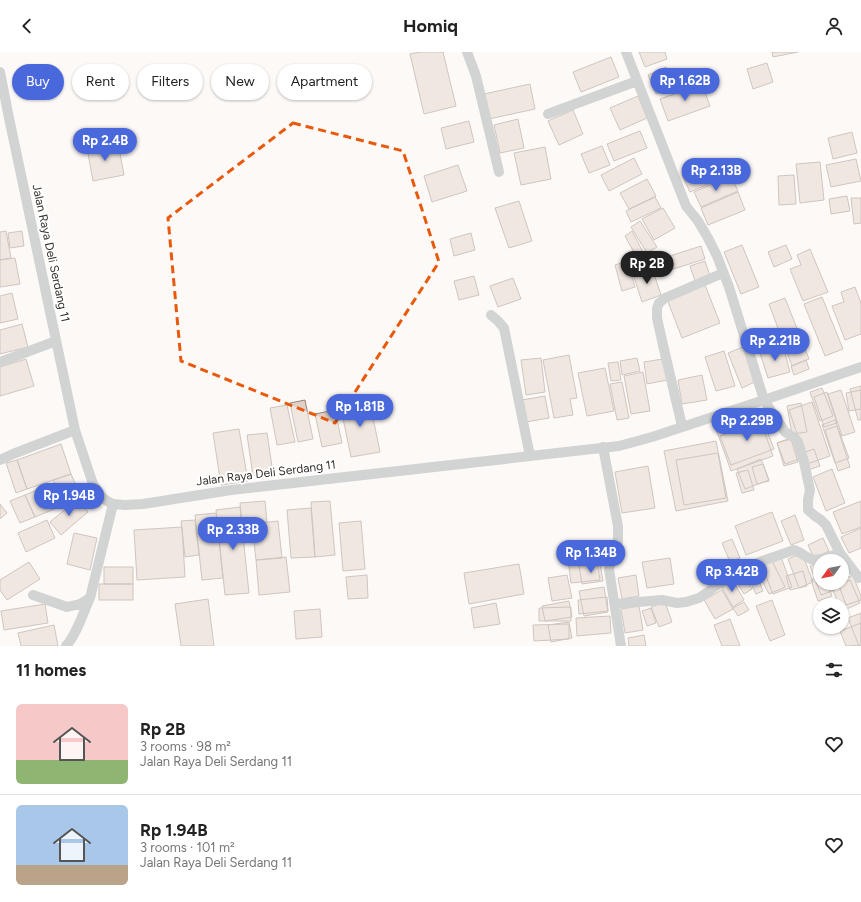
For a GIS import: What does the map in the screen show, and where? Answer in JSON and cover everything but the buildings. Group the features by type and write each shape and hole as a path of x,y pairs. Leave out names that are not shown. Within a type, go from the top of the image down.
{"street":[{"path":"467,52 476,76 499,172"},
{"path":"626,52 686,206 698,221 717,256 729,287 764,400 785,432 795,438 804,462 810,490 808,510 826,525 840,553 859,578"},
{"name":"Jalan Raya Deli Serdang 11","path":"0,72 4,119 56,341 75,430 93,484 101,496 114,504 143,504 231,490 335,477 429,468 619,446 652,437 861,367"},
{"path":"548,114 637,80"},
{"path":"682,426 657,318 657,308 665,298 723,273"},
{"path":"491,315 504,328 530,456"},
{"path":"0,362 56,341"},
{"path":"0,460 75,430"},
{"path":"603,447 618,526 618,542 611,560 610,569 622,646"},
{"path":"66,646 78,626 90,598 114,504"},
{"path":"615,604 662,600 677,603 686,602 699,598 722,582 762,561 794,550 799,551 812,559 818,560 840,553"},
{"path":"33,595 67,607 80,604 90,598"}],"highlighted area":[{"path":"293,123 403,151 439,262 335,423 181,361 168,218"}]}
